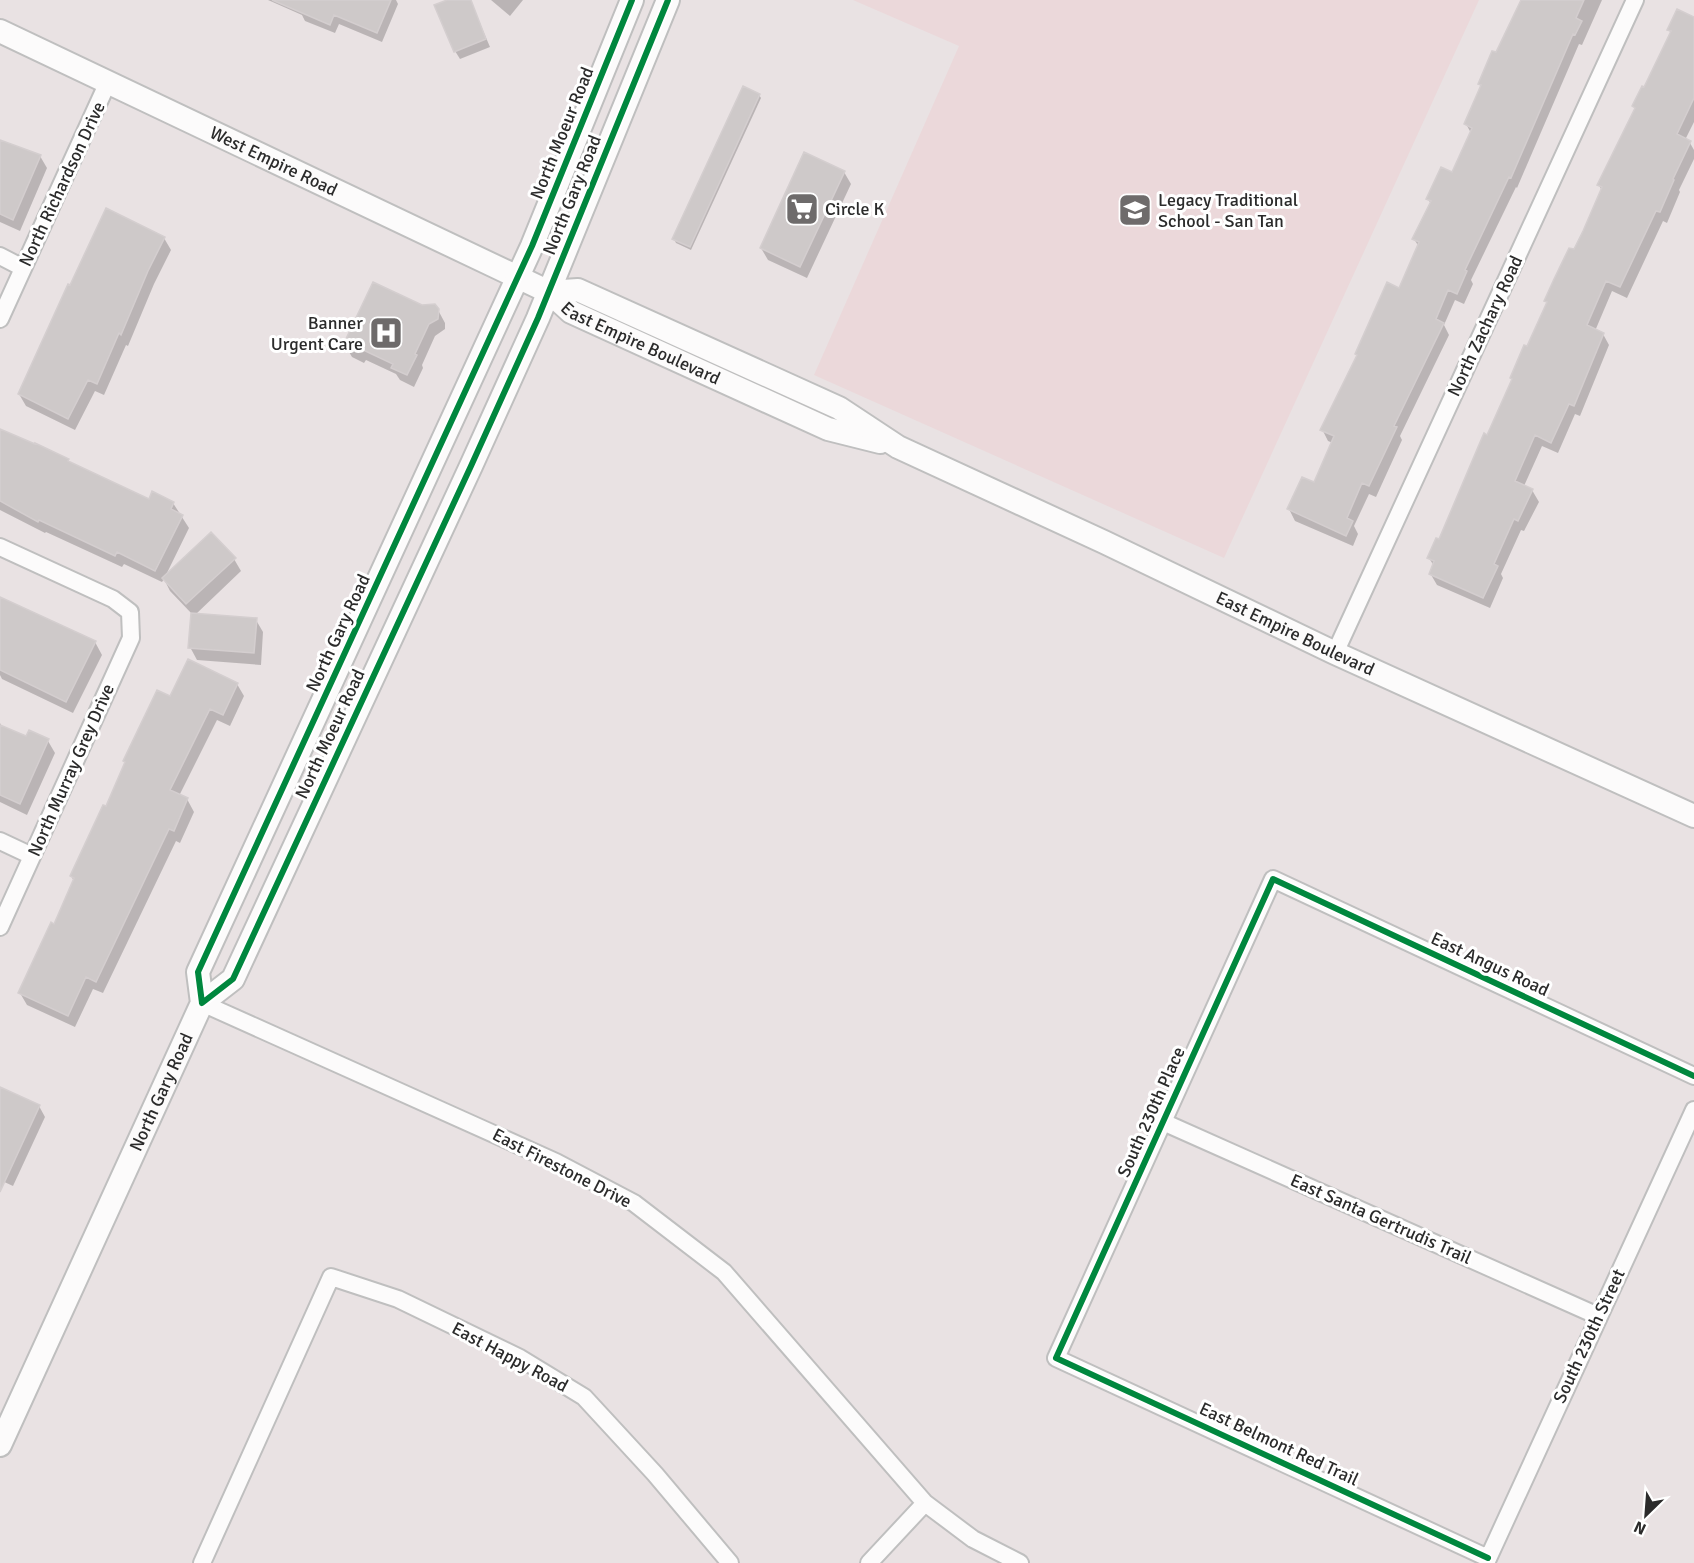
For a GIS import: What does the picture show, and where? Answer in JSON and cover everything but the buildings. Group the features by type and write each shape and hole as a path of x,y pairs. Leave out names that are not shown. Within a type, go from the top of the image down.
{"main road":[{"name":"North Moeur Road","path":"518,277 632,0"},
{"name":"North Gary Road","path":"471,466 549,292 668,0"},
{"name":"West Empire Road","path":"0,31 549,292"},
{"name":"North Gary Road","path":"0,1445 202,1003 198,972 518,277"},
{"name":"East Empire Boulevard","path":"549,292 571,312 828,429 898,447 1104,542 1335,653 1694,816"},
{"name":"North Moeur Road","path":"202,1003 233,979 471,466"}],"street":[{"name":"North Zachary Road","path":"1335,653 1635,0"},
{"name":"North Richardson Drive","path":"0,319 108,82"},
{"path":"0,256 23,268"},
{"name":"North Murray Grey Drive","path":"0,547 113,599 130,612 131,639 0,927"},
{"path":"0,841 32,855"},
{"name":"East Angus Road","path":"1273,879 1694,1076"},
{"name":"South 230th Place","path":"1056,1358 1273,879"},
{"name":"East Firestone Drive","path":"202,1003 556,1162 634,1203 724,1272 925,1503 973,1539 1020,1563"},
{"name":"South 230th Street","path":"1487,1560 1694,1110"},
{"name":"East Santa Gertrudis Trail","path":"1163,1122 1598,1316"},
{"name":"East Happy Road","path":"202,1563 331,1277 398,1299 520,1358 584,1397 655,1474 730,1563"},
{"name":"East Belmont Red Trail","path":"1056,1358 1487,1560"},
{"path":"869,1563 925,1503"}],"shaded area":[{"name":"Legacy Traditional School - San Tan","path":"853,0 1479,0 1224,558 814,375 959,46"}],"cycle path":[{"path":"202,1003 198,972 532,246 632,0"},
{"path":"202,1003 233,979 538,318 668,0"},
{"path":"1488,1558 1056,1358 1273,879 1694,1076"}],"place":[{"name":"Circle K","path":"802,209"},
{"name":"Legacy Traditional School - San Tan","path":"1135,210"},
{"name":"Banner Urgent Care","path":"386,333"}]}
